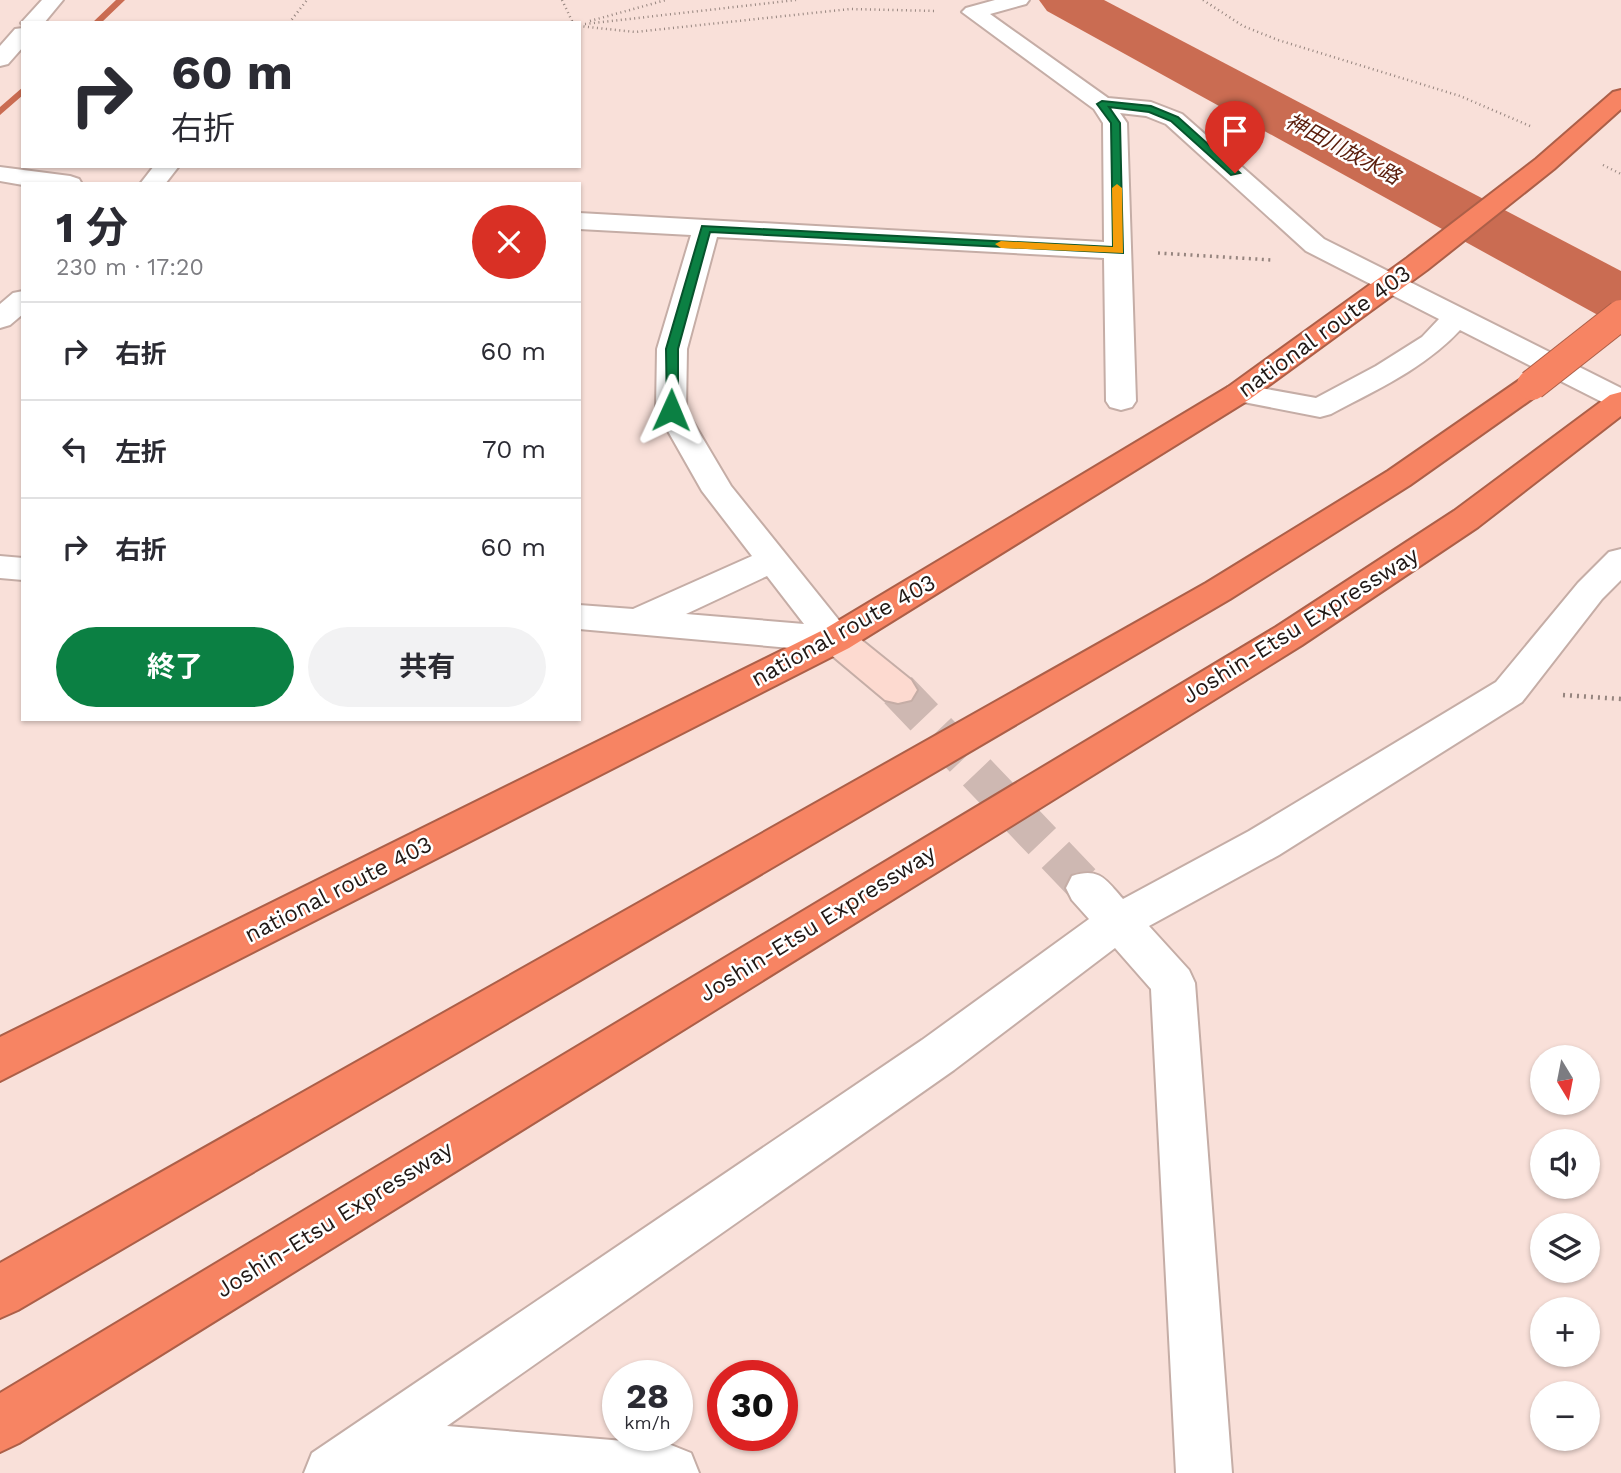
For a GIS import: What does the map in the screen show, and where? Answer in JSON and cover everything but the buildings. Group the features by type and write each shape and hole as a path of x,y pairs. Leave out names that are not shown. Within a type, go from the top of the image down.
{"highway":[{"name":"national route 403","path":"0,1060 836,639 1239,393 1404,273 1545,164 1621,97"},
{"path":"0,1292 1218,591 1399,478 1532,385 1621,315"},
{"name":"Joshin-Etsu Expressway","path":"0,1424 1289,636 1466,519 1613,407"}],"street":[{"path":"34,21 53,0"},
{"path":"983,10 1019,0"},
{"path":"983,10 1102,104 1115,123 1121,401"},
{"path":"0,59 21,36"},
{"path":"1102,104 1151,109 1174,119 1315,245 1404,273 1457,316 1613,407"},
{"path":"154,182 165,168"},
{"path":"0,174 56,182"},
{"path":"581,221 1119,251"},
{"path":"706,228 672,349 671,410 718,491 836,639 898,690"},
{"path":"0,319 21,301"},
{"path":"1239,393 1320,408 1387,372 1432,343 1457,316"},
{"path":"638,622 773,560"},
{"path":"351,1460 938,1055 1102,905 1264,843 1509,692 1590,591 1621,560"},
{"path":"0,567 21,569"},
{"path":"581,617 836,639"},
{"path":"1102,905 1173,983 1204,1473"},
{"path":"351,1460 671,1473"}],"path":[{"path":"291,21 307,0"},
{"path":"562,0 572,21"},
{"path":"581,24 666,0"},
{"path":"581,25 796,0"},
{"path":"1203,0 1241,25 1318,53 1496,108 1530,126"},
{"path":"581,25 635,32 850,9 983,10"},
{"path":"1598,162 1621,174"},
{"path":"1119,251 1275,260"}],"waterway":[{"path":"98,21 121,0"},
{"name":"神田川放水路","path":"1065,0 1621,299"},
{"path":"0,112 21,92"}],"tunnel":[{"path":"898,690 1087,888"}],"slow traffic":[{"path":"1001,244 1119,251 1117,188"}],"route":[{"path":"671,410 672,349 706,228 1119,251 1115,123 1102,104 1151,109 1174,119 1235,173"}]}
